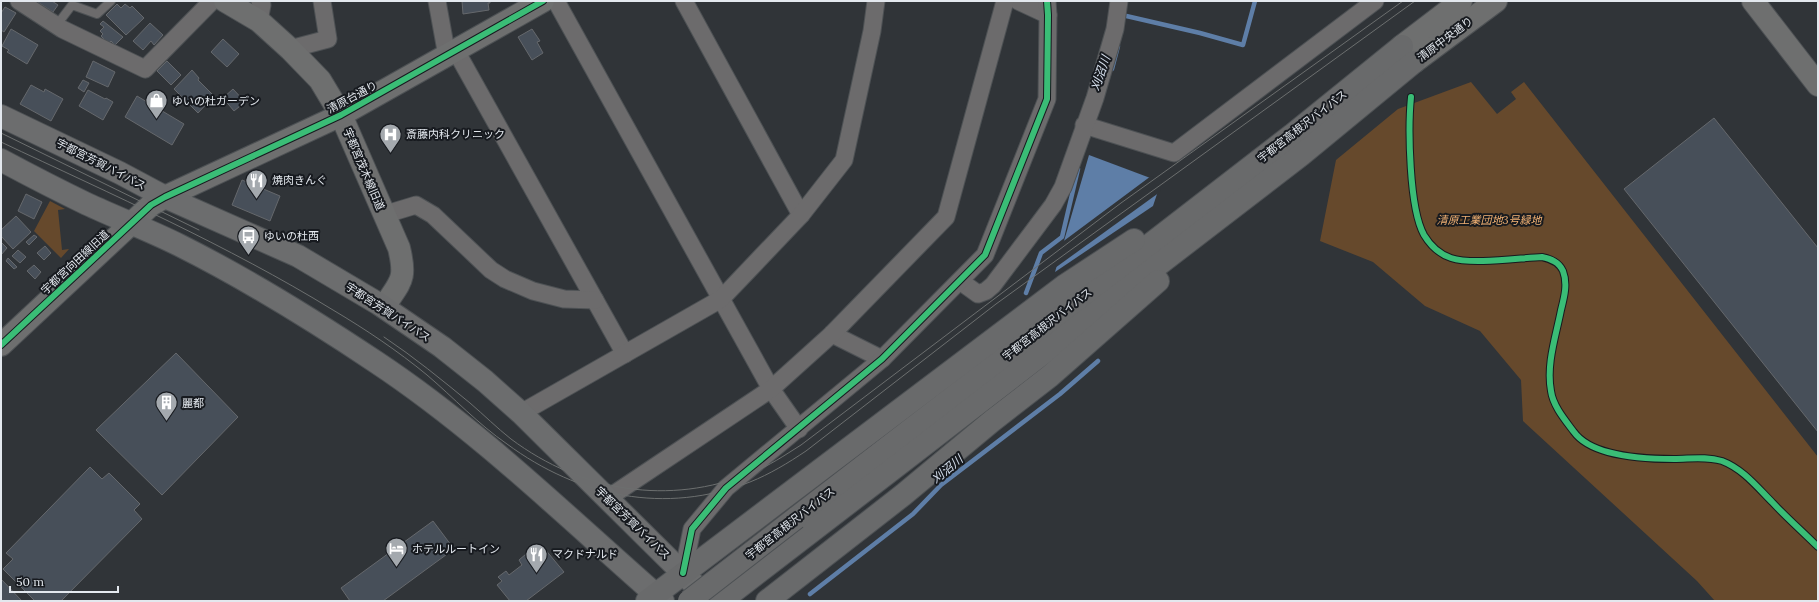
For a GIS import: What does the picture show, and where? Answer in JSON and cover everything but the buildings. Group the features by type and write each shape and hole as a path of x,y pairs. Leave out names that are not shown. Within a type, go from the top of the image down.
{"highway":[{"name":"宇都宮高根沢バイパス","path":"690,601 802,526 1301,154 1408,54"},
{"name":"宇都宮高根沢バイパス","path":"721,601 802,526 1263,156 1408,54"},
{"path":"768,601 903,495 992,421 1050,376 1301,154"},
{"path":"655,599 683,572 1064,286 1263,156"}],"main road":[{"name":"宇都宮芳賀バイパス","path":"1,116 120,173 165,197 298,256 384,307 442,347 485,381 521,413 711,601"},
{"path":"1,160 86,204 131,222 216,264 274,298 383,366 446,412 484,443 655,599"}],"street":[{"path":"19,1 56,26 145,69 212,1"},
{"name":"宇都宮茂木線旧道","path":"225,1 259,11 290,49 320,80 341,115 383,215 399,248 403,267 402,277 384,307"},
{"path":"290,49 328,38 322,1"},
{"path":"437,1 452,53 626,354"},
{"name":"清原台通り","path":"165,197 341,115 543,1"},
{"path":"556,1 771,389 799,429"},
{"path":"684,1 801,215"},
{"path":"521,413 721,299 801,215 844,160 872,31 876,1"},
{"path":"608,498 771,389 832,334 946,217 1005,1"},
{"path":"683,572 692,529 726,488 882,359 985,255 1047,99 1047,8 1018,1"},
{"path":"960,281 978,294 986,291 993,285 1053,205 1090,127 1095,98 1115,29 1119,1"},
{"path":"1090,127 1174,153 1375,1"},
{"name":"清原中央通り","path":"1408,54 1461,1"},
{"name":"清原中央通り","path":"1408,54 1496,1"},
{"path":"1753,1 1818,85"},
{"name":"宇都宮向田線旧道","path":"1,345 131,222 151,205 165,197"},
{"path":"383,215 416,205 433,215 491,270 505,279 533,291 564,299 595,300"},
{"path":"832,334 882,359"}],"lane":[{"path":"56,26 72,5 97,14 111,1"}],"green space":[{"name":"清原工業団地3号緑地","path":"1471,82 1497,114 1516,99 1511,92 1524,82 1818,457 1818,601 1715,601 1697,581 1523,421 1521,380 1480,331 1425,306 1373,262 1320,241 1336,160 1398,109"},
{"path":"50,201 65,209 58,210 62,250 69,249 61,258 34,231"}],"water":[{"path":"1089,155 1161,182 1153,206 1055,272"}],"pier":[{"path":"1151,176 1162,181 1160,192 1055,268 1061,243"}],"waterway":[{"name":"刈沼川","path":"1122,15 1200,33 1243,45 1255,1"},
{"name":"刈沼川","path":"1112,69 1118,46"},
{"name":"刈沼川","path":"1026,293 1041,253 1062,237 1078,169"},
{"name":"刈沼川","path":"810,594 913,514 941,485 1060,394 1098,361"}],"tram line":[{"path":"384,337 438,377 511,439 538,457 567,471 597,482 627,488 658,491 689,489 720,483 751,473 771,464 801,445 1121,203 1403,1"},
{"path":"1,142 211,242 293,286 405,357 486,428 507,444 535,462 563,477 593,488 624,495 655,498 686,497 718,492 750,482 779,468 806,451 996,304 1415,1"},
{"path":"1,133 199,230"}],"cycle path":[{"path":"1,345 151,205 165,197 341,115 543,1"},
{"path":"683,573 692,529 726,488 882,359 985,255 1047,99 1047,1"},
{"path":"1411,97 1410,147 1415,206 1419,223 1424,235 1435,249 1451,258 1471,261 1542,257 1554,261 1563,271 1565,291 1552,350 1550,381 1554,402 1574,432 1582,440 1593,447 1620,455 1662,459 1716,459 1730,464 1749,479 1818,547"}],"place":[{"name":"ゆいの杜ガーデン","path":"157,120"},
{"name":"斎藤内科クリニック","path":"390,154"},
{"name":"焼肉きんぐ","path":"257,200"},
{"name":"ゆいの杜西","path":"249,256"},
{"name":"麗都","path":"167,422"},
{"name":"ホテルルートイン","path":"397,568"},
{"name":"マクドナルド","path":"536,574"}]}
